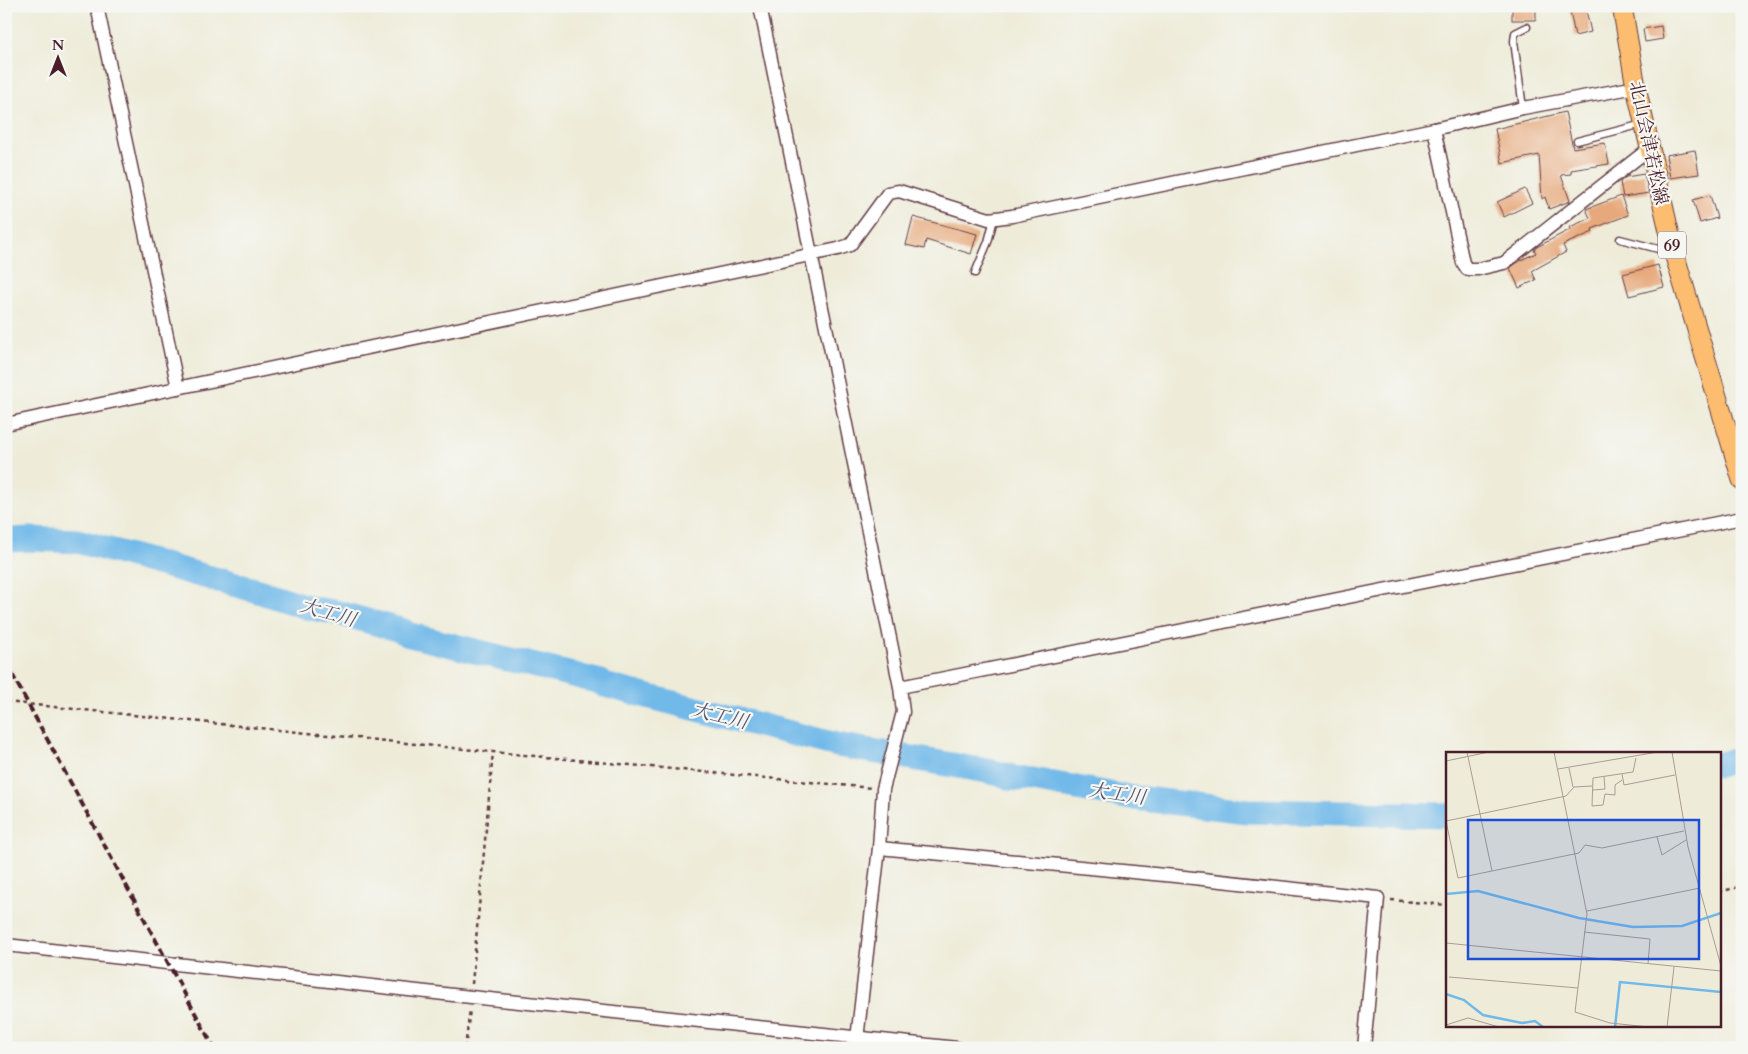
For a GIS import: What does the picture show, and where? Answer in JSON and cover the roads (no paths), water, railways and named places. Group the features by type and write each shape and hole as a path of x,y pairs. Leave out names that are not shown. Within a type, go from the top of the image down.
{"main road":[{"name":"北山会津若松線","path":"1622,6 1636,87 1674,253 1742,480"}],"street":[{"path":"97,6 178,388"},
{"path":"760,6 900,687 903,712 883,789 879,848 856,1042"},
{"path":"6,424 838,250 850,245 888,193 899,191 994,219 1434,129 1523,108 1636,87"},
{"path":"1434,129 1463,263 1467,269 1478,269 1504,263 1650,148"},
{"path":"900,687 1742,518"},
{"path":"879,848 1175,876 1378,898 1364,1048"},
{"path":"6,945 856,1042 957,1048"}],"lane":[{"path":"1523,108 1514,41 1515,33 1527,27"},
{"path":"1577,141 1644,124"},
{"path":"975,273 988,242 994,219"},
{"path":"1620,239 1674,253"}],"waterway":[{"name":"大工川","path":"6,540 77,541 258,591 310,608 335,612 404,631 406,634 601,682 604,685 837,745 987,771 1009,776 1010,778 1033,780 1126,797 1247,811 1446,815"},
{"name":"大工川","path":"1720,765 1742,757"}],"railway":[{"path":"6,663 214,1048"}]}
